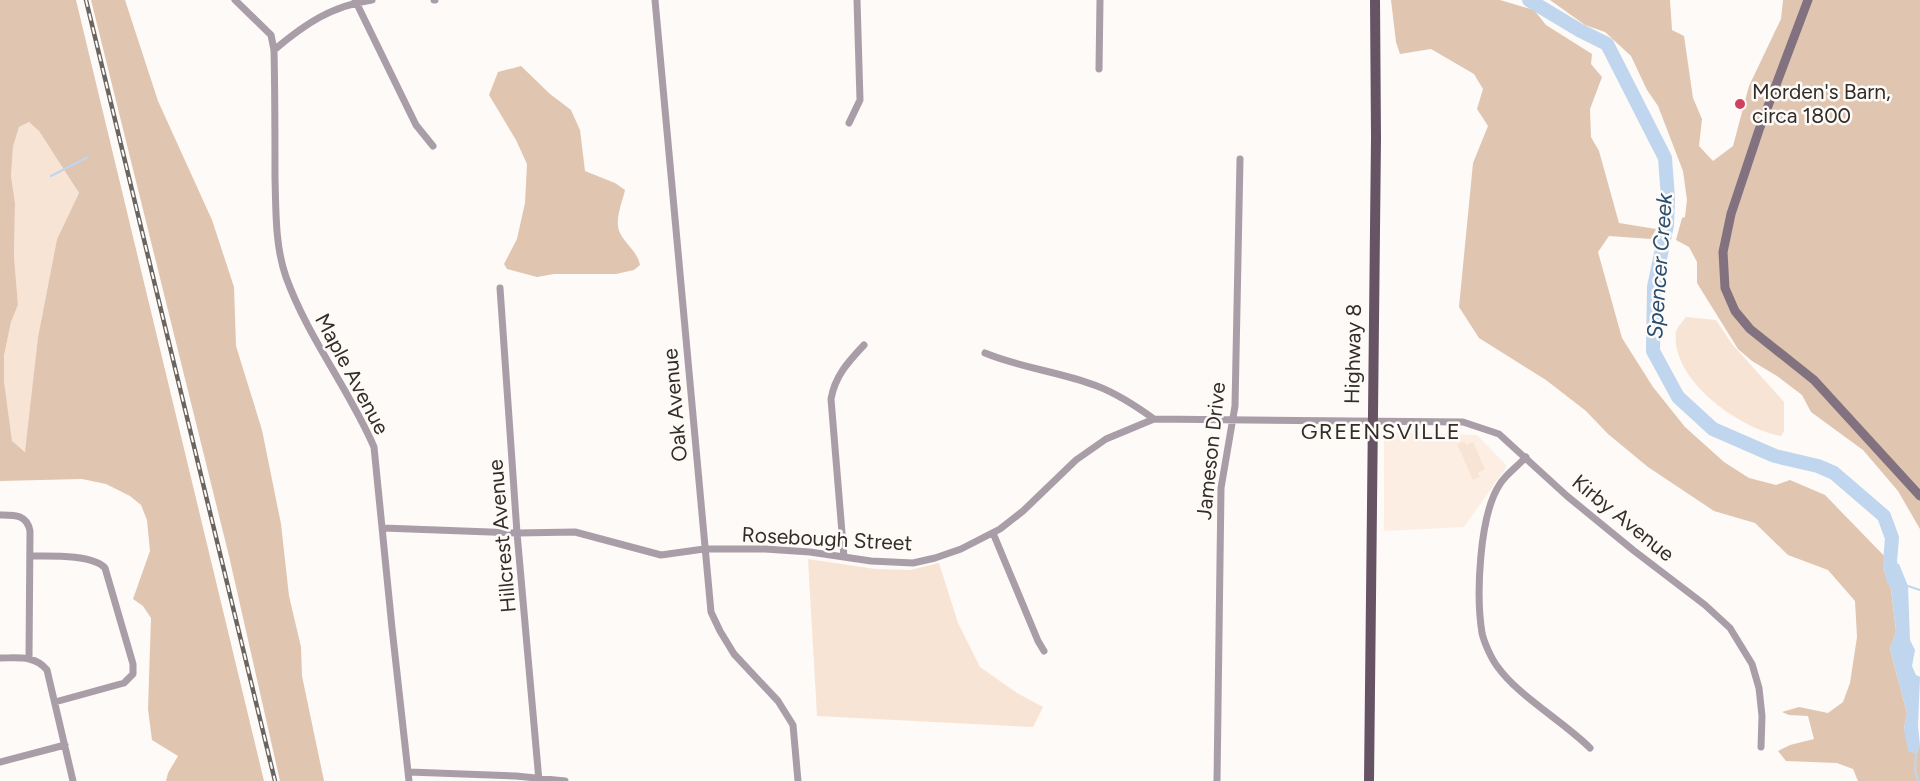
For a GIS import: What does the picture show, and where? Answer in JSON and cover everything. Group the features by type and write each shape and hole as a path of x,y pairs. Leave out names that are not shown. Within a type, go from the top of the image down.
{"main road":[{"name":"Highway 8","path":"1369,781 1376,138 1375,0"}],"street":[{"name":"Maple Avenue","path":"235,0 271,34 274,50 276,208 279,249 285,276 296,303 363,421 374,447 410,781"},
{"path":"274,50 312,21 331,10 355,1 372,0"},
{"name":"Oak Avenue","path":"655,0 711,612 734,654 778,701 792,725 798,781"},
{"path":"849,123 860,100 856,0"},
{"path":"1099,69 1100,0"},
{"path":"1808,0 1759,130 1731,214 1723,252 1725,288 1732,305 1747,326 1814,380 1920,496"},
{"path":"355,1 416,125 433,146"},
{"name":"Jameson Drive","path":"1218,781 1221,488 1231,418 1235,406 1240,159"},
{"name":"Hillcrest Avenue","path":"500,288 517,533 539,779"},
{"path":"844,557 831,399 834,383 864,345"},
{"path":"985,353 1001,360 1095,385 1117,394 1154,418"},
{"name":"Rosebough Street","path":"383,528 517,533 575,532 661,555 704,549 765,549 871,561 913,563 961,549 993,533 1023,511 1076,460 1106,439 1154,418 1372,421"},
{"name":"Kirby Avenue","path":"1372,421 1463,422 1499,435 1633,550 1705,605 1730,628 1752,664 1759,688 1762,716 1761,747"},
{"path":"1526,457 1500,484 1490,508 1479,581 1482,635 1496,666 1520,691 1590,748"},
{"path":"0,515 19,516 27,521 30,531 29,658"},
{"path":"993,533 1044,651"},
{"path":"30,556 96,561 105,568 133,664 133,674 124,683 55,702"},
{"path":"0,658 29,658 41,663 47,670 73,781"},
{"path":"0,762 65,745"},
{"path":"409,772 565,781"}],"shaded area":[{"path":"0,0 76,0 264,781 166,781 178,756 152,740 148,709 151,618 143,606 133,599 150,551 147,520 141,505 130,496 106,484 82,479 0,481","holes":["29,122 39,131 79,193 57,239 38,337 25,452 12,441 4,381 4,356 11,322 18,305 14,256 15,203 11,176 13,147 19,127"]},
{"path":"91,0 125,0 158,101 212,220 234,287 236,346 262,430 281,524 289,596 301,647 302,676 324,781 280,781 229,556"},
{"path":"1391,0 1500,0 1534,10 1546,25 1592,54 1591,64 1602,77 1590,109 1591,137 1599,151 1619,223 1656,229 1651,239 1609,236 1598,252 1622,338 1653,387 1685,427 1724,462 1749,478 1776,485 1790,480 1825,495 1890,562 1886,562 1883,568 1891,589 1896,631 1890,649 1907,713 1904,729 1916,754 1920,745 1920,781 1858,781 1853,769 1837,763 1786,761 1778,751 1790,745 1814,739 1808,716 1789,715 1782,712 1799,707 1828,713 1843,702 1850,683 1857,637 1855,601 1828,570 1788,555 1755,523 1714,511 1648,467 1608,434 1586,411 1546,380 1479,338 1459,307 1473,163 1488,126 1477,109 1483,89 1474,74 1431,49 1400,54 1396,42"},
{"path":"1550,0 1670,0 1672,30 1684,36 1693,98 1702,119 1699,146 1713,161 1733,146 1749,86 1781,19 1783,0 1920,0 1920,529 1898,491 1863,450 1811,412 1802,395 1738,349 1697,283 1697,262 1689,247 1676,240 1682,218 1685,217 1687,200 1683,171 1658,106 1647,90 1631,56 1605,32 1585,25"},
{"path":"521,66 550,94 571,110 580,130 585,171 615,183 625,190 619,212 618,228 639,260 640,265 634,270 616,274 554,274 537,277 507,269 504,264 517,239 525,203 527,164 516,140 489,95 498,72"},
{"path":"29,122 39,131 79,193 57,239 38,337 26,452 12,442 4,381 4,356 11,322 18,305 14,256 15,203 11,176 13,147 19,127"},
{"path":"1686,317 1716,320 1732,344 1784,402 1784,431 1781,436 1746,424 1728,413 1696,384 1684,368 1677,350 1676,332"},
{"path":"1384,432 1477,435 1507,466 1464,527 1384,531"},
{"path":"1464,441 1466,445 1473,442 1485,469 1478,473 1480,477 1473,480 1457,444"},
{"path":"808,559 875,569 910,570 939,563 958,623 980,667 1017,693 1043,707 1033,727 817,716"}],"water":[{"path":"1886,562 1899,564 1908,586 1910,640 1915,650 1912,666 1916,675 1920,677 1918,726 1920,745 1916,754 1908,751 1904,729 1907,713 1890,649 1896,630 1891,589 1883,568"}],"waterway":[{"name":"Spencer Creek","path":"1529,0 1607,44 1665,158 1668,198 1667,225 1654,287 1653,351 1678,397 1713,429 1775,456 1818,466 1834,473 1884,516 1892,538 1890,562 1893,579"},
{"path":"51,176 88,157"},
{"path":"1908,586 1920,590"},
{"name":"Spencer Creek","path":"1916,754 1915,770 1918,781"}],"railway":[{"path":"86,0 275,781"}],"place":[{"name":"Morden's Barn, circa 1800","path":"1740,104"}],"district":[{"name":"GREENSVILLE","path":"1381,431"}]}
